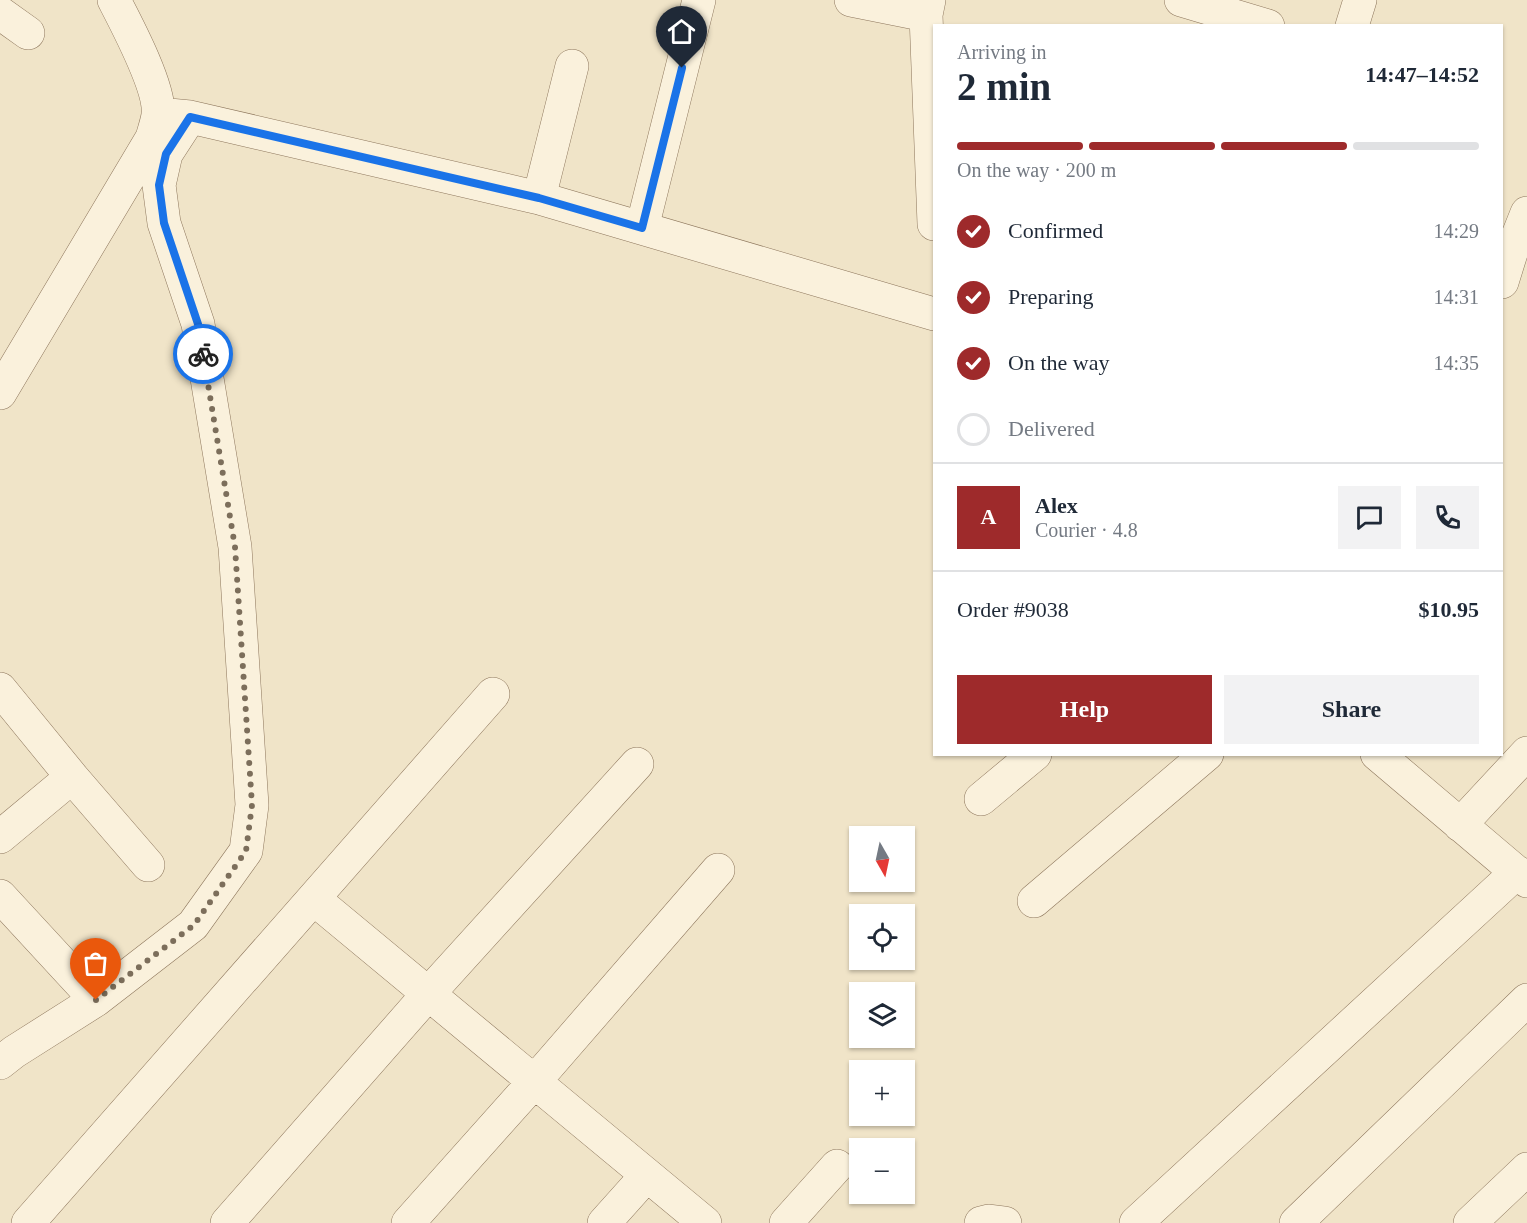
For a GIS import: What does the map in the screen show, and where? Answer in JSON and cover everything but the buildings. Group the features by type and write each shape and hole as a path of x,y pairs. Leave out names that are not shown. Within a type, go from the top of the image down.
{"street":[{"path":"114,0 137,45 155,95 174,116 539,198 933,314"},
{"path":"642,228 699,0"},
{"path":"851,0 928,7 933,188"},
{"path":"1181,0 1227,6 1264,24"},
{"path":"1353,24 1360,0"},
{"path":"0,13 28,33"},
{"path":"539,198 572,66"},
{"path":"0,393 152,138 174,116"},
{"path":"5,1050 96,1000 194,925 246,851 252,805 235,547 198,324 164,223 159,185 174,116"},
{"path":"1503,279 1527,213"},
{"path":"0,689 148,865"},
{"path":"28,1223 493,694"},
{"path":"1461,825 1527,753"},
{"path":"981,799 1033,756"},
{"path":"1034,901 1205,756"},
{"path":"1136,1223 1522,877 1379,756"},
{"path":"227,1223 429,993 637,764"},
{"path":"0,837 72,777"},
{"path":"408,1223 718,870"},
{"path":"0,896 96,1000"},
{"path":"314,899 705,1223"},
{"path":"1296,1223 1527,1000"},
{"path":"786,1223 837,1166"},
{"path":"1470,1223 1527,1169"},
{"path":"604,1223 646,1175"},
{"path":"981,1223 989,1221 1005,1223"}],"way so far":[{"path":"96,1000 194,925 246,851 252,805 235,547 203,354"}],"route":[{"path":"203,354 198,324 164,223 159,185 166,154 190,117 539,198 642,228 682,68"}]}
